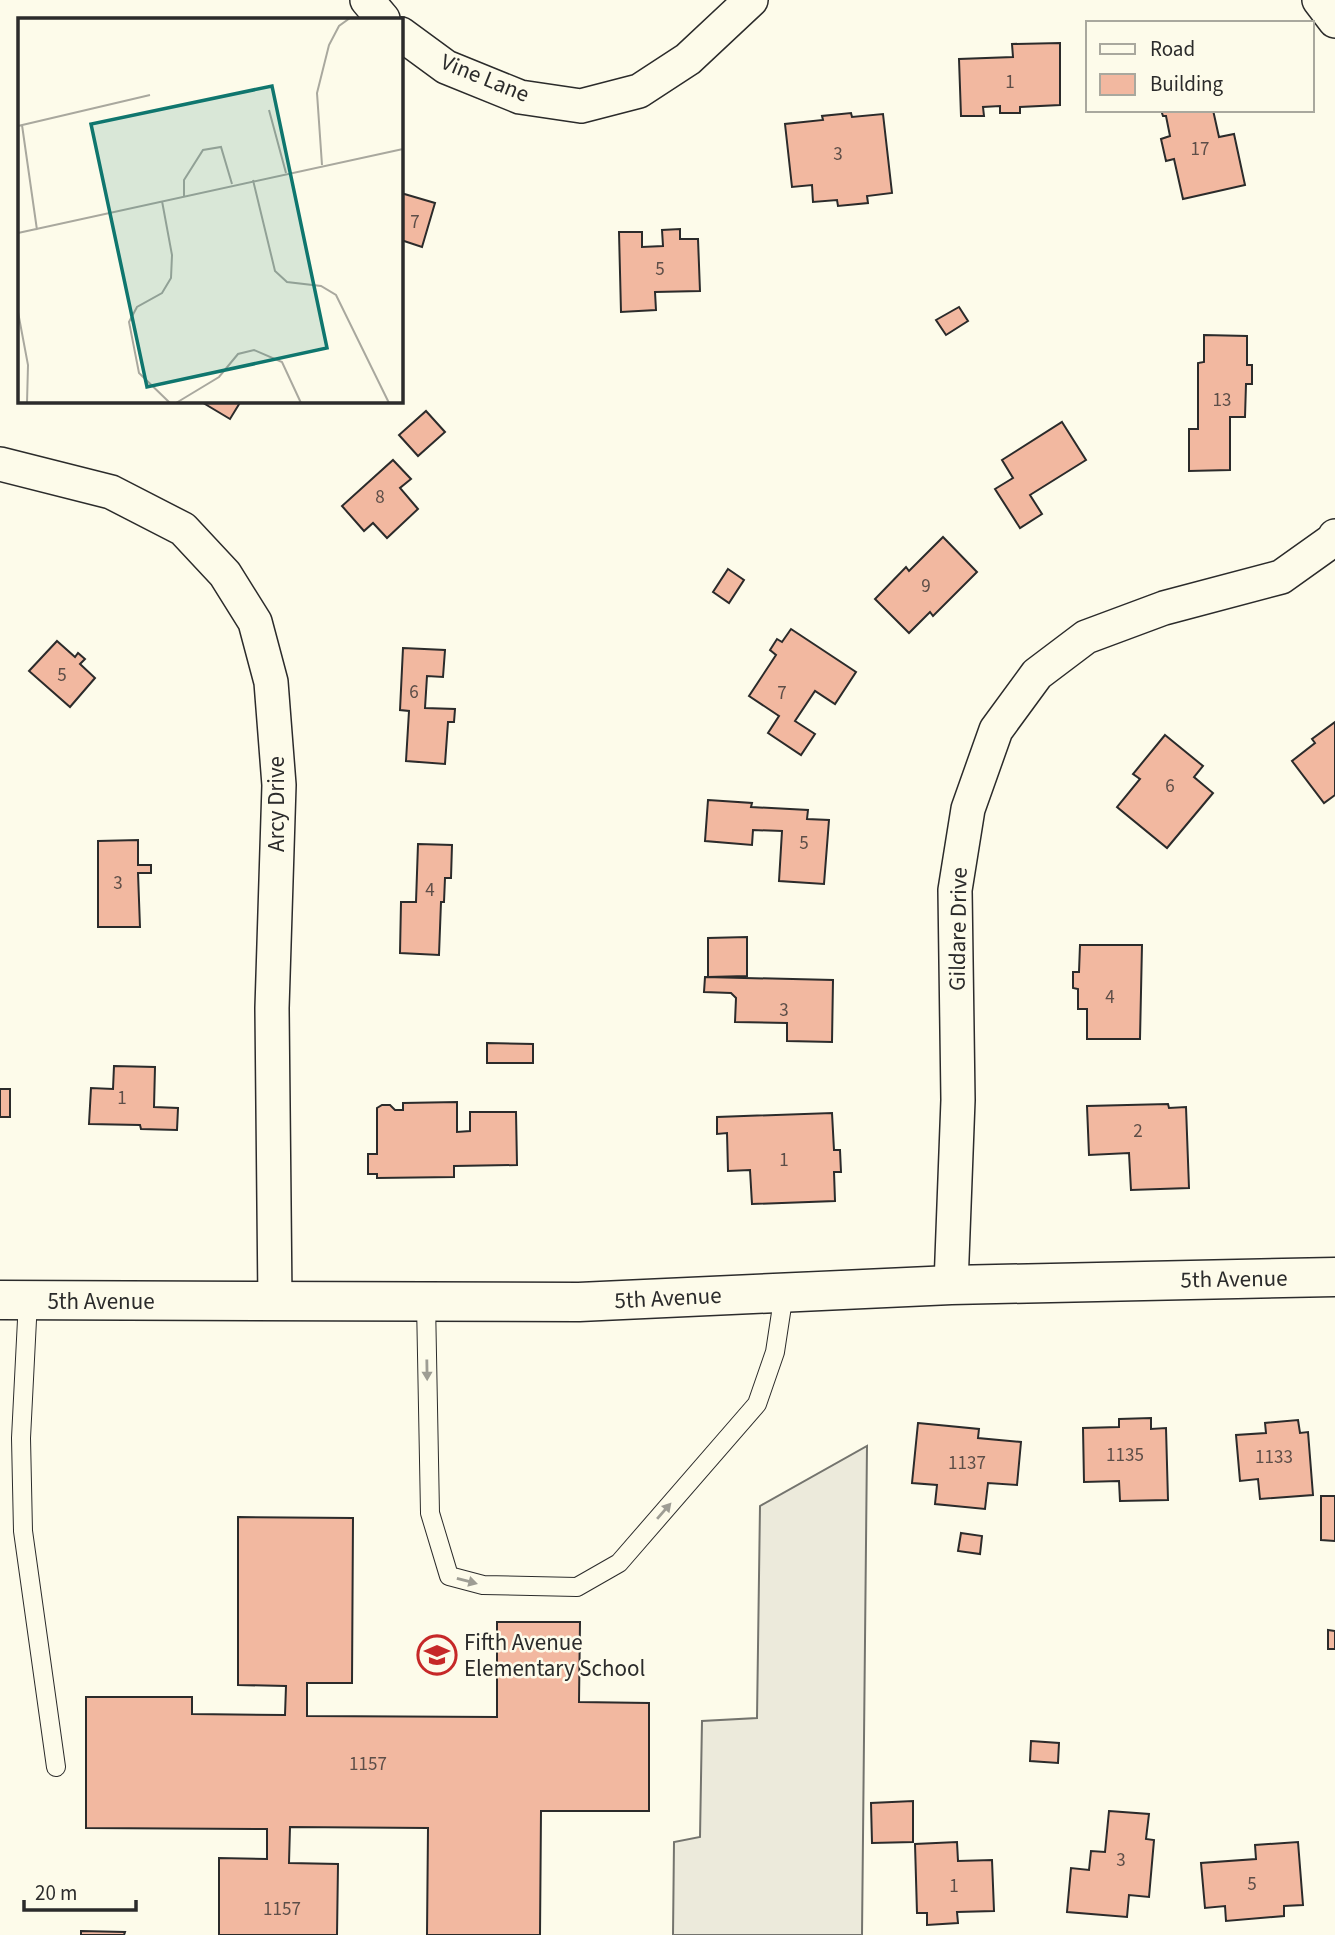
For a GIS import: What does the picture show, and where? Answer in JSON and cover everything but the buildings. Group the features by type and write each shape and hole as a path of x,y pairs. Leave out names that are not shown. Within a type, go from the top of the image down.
{"street":[{"path":"367,0 382,18"},
{"name":"Vine Lane","path":"402,35 446,67 520,97 581,106 639,92 688,58 751,0"},
{"path":"1319,0 1335,21"},
{"name":"Arcy Drive","path":"0,464 111,492 183,529 225,574 255,622 271,682 279,785 272,1008 275,1302"},
{"name":"Gildare Drive","path":"951,1284 958,1100 955,890 968,809 996,730 1037,674 1086,636 1164,608 1281,577 1335,536"},
{"name":"5th Avenue","path":"14,1300 579,1302 951,1284 1335,1277"}],"lane":[{"path":"426,1302 430,1513 449,1576 482,1585 578,1587 620,1563 757,1404 775,1352 784,1293"},
{"path":"14,1300 23,1531 56,1767"}],"shaded area":[{"path":"867,1446 862,1935 673,1935 674,1842 700,1837 702,1721 757,1718 760,1506"}],"place":[{"name":"Fifth Avenue Elementary School","path":"437,1655"}]}
